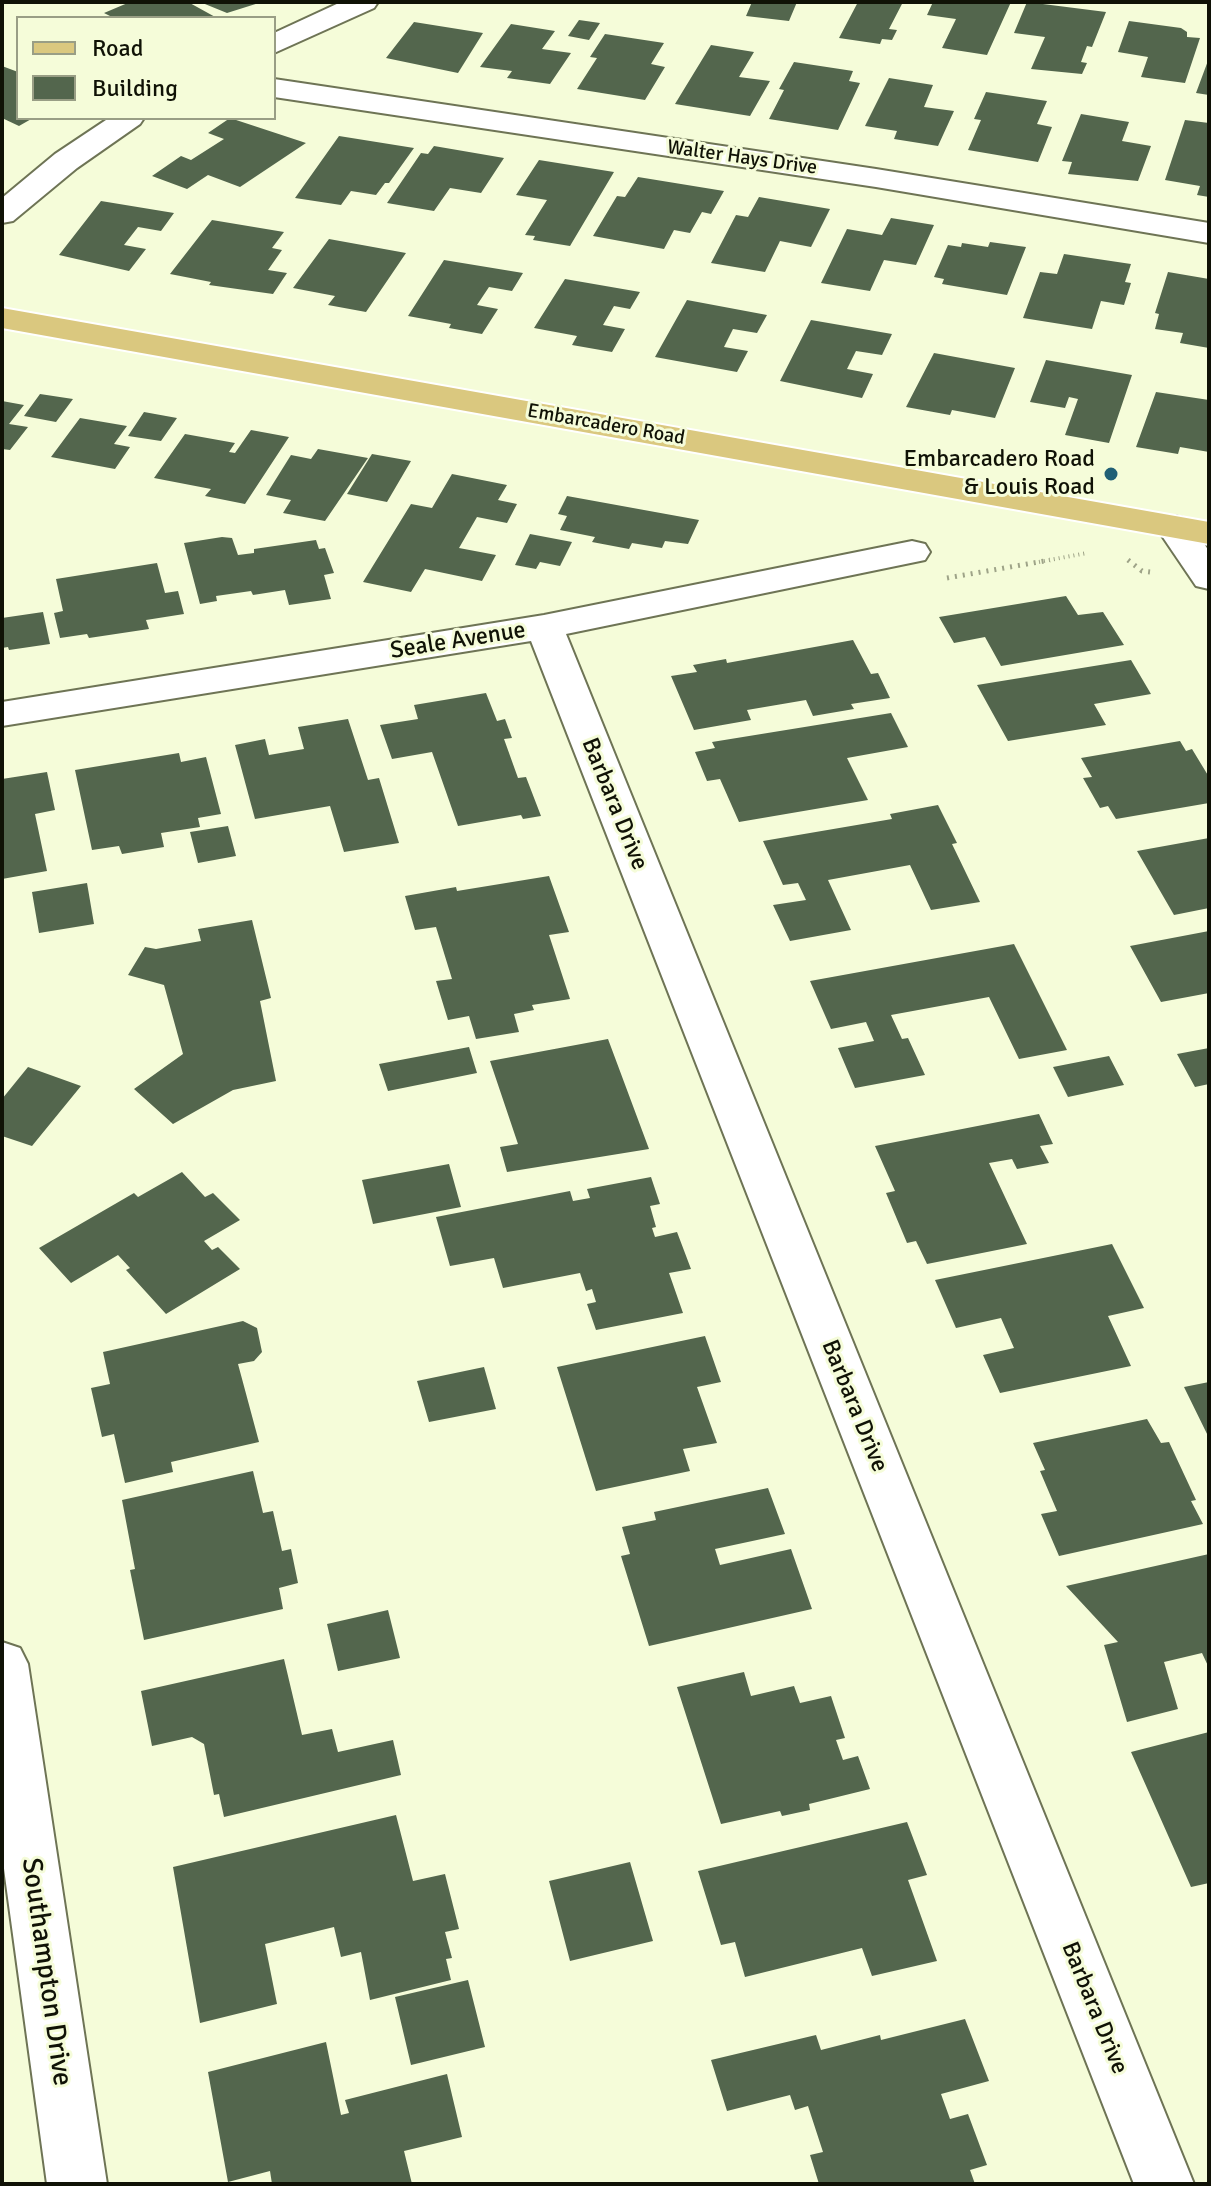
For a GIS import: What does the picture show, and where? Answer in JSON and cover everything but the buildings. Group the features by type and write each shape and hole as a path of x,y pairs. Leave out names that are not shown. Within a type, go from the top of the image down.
{"main road":[{"name":"Embarcadero Road","path":"2,318 1192,530"}],"street":[{"path":"276,43 364,2"},
{"name":"Walter Hays Drive","path":"276,88 876,178 1209,233"},
{"path":"2,214 66,161 126,120"},
{"path":"1192,530 1209,578"},
{"name":"Seale Avenue","path":"2,714 544,627 912,552"},
{"name":"Barbara Drive","path":"544,627 1164,2184"},
{"name":"Southampton Drive","path":"2,1665 77,2184"}],"path":[{"path":"912,552 906,565 911,575 921,580 936,580 1085,553 1099,554"},
{"path":"1126,559 1142,571"}],"place":[{"name":"Embarcadero Road & Louis Road","path":"1111,474"}]}
